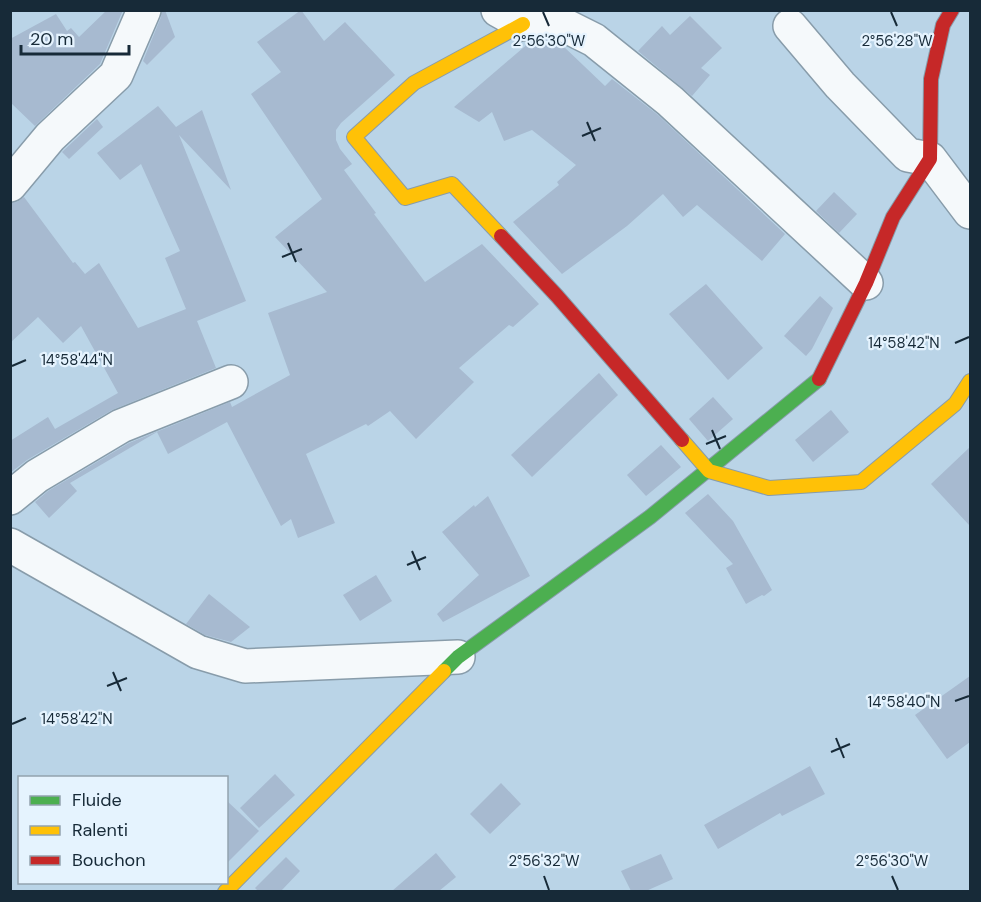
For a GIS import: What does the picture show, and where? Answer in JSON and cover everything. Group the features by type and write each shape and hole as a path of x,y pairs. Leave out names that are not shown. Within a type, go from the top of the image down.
{"street":[{"path":"10,185 50,137 116,75 144,10"},
{"path":"225,891 458,657 650,517 818,380 866,283 893,218 930,159 931,79 942,15"},
{"path":"866,283 670,101 594,40 552,19 511,17 486,43 414,83 354,137 405,198 452,184 580,322 709,471 769,488 861,482 955,404 970,381"},
{"path":"790,26 840,85 908,155 930,159 970,212"},
{"path":"10,498 37,476 121,426 231,382"},
{"path":"10,545 198,652 245,666 458,657"}],"building":[{"path":"107,10 123,10 100,64 35,126 10,102 10,39 56,14 67,31 71,28 79,37"},
{"path":"162,10 165,10 175,37 147,65 143,61"},
{"path":"301,10 324,41 345,22 395,75 341,123 336,130 336,140 352,164 344,170 425,282 482,244 539,304 513,327 509,325 459,368 474,382 416,439 390,411 368,426 366,424 306,454 335,523 298,538 291,519 281,526 227,422 168,454 157,432 70,483 77,491 49,518 35,502 48,491 129,443 230,402 232,407 290,375 268,313 327,292 275,237 322,199 251,94 281,72 257,42"},
{"path":"690,16 722,48 701,68 710,75 692,96 638,51 662,26 670,35"},
{"path":"549,39 562,45 605,86 612,79 658,115 785,234 762,261 697,205 683,217 663,194 627,226 562,274 513,222 559,185 557,182 576,165 532,130 504,141 492,112 479,122 454,107 530,42"},
{"path":"158,106 176,127 202,110 231,190 179,135 246,301 197,321 216,368 112,410 27,460 10,473 10,441 48,417 55,429 118,393 81,326 63,343 38,317 10,343 10,203 17,202 24,197 73,263 75,262 85,274 99,263 138,328 186,309 165,258 180,251 141,164 120,180 97,153"},
{"path":"97,119 103,127 69,159 62,152"},
{"path":"834,192 857,214 839,233 816,211"},
{"path":"706,284 763,348 728,380 669,314"},
{"path":"820,296 833,308 806,356 784,336"},
{"path":"599,373 618,395 532,477 511,455"},
{"path":"713,397 733,419 708,441 689,419"},
{"path":"831,410 849,432 813,462 795,440"},
{"path":"661,445 681,467 646,496 627,475"},
{"path":"970,447 970,526 931,484"},
{"path":"708,494 733,521 772,590 746,604 726,568 733,564 685,513"},
{"path":"488,496 530,576 443,622 437,614 479,575 442,532"},
{"path":"376,575 392,601 360,621 343,595"},
{"path":"209,594 250,627 231,642 205,635 186,624"},
{"path":"970,676 970,742 947,759 915,715"},
{"path":"810,766 825,794 782,816 780,813 718,849 704,825"},
{"path":"275,774 295,795 259,828 240,808"},
{"path":"501,783 521,804 490,834 470,814"},
{"path":"228,802 259,831 228,862"},
{"path":"436,853 456,877 439,891 392,891"},
{"path":"661,854 673,879 646,891 631,891 621,871"},
{"path":"286,857 300,871 281,891 258,891 255,888"}],"traffic: fast":[{"path":"444,671 458,657 650,517 819,379"}],"traffic: slow":[{"path":"501,236 452,184 405,198 354,137 414,83 523,24"},
{"path":"682,440 709,471 769,488 861,482 955,404 970,381"},
{"path":"225,892 444,671"}],"traffic: jam":[{"path":"819,379 866,283 893,217 930,159 931,79 943,25 952,10"},
{"path":"501,236 557,296 682,440"}]}
